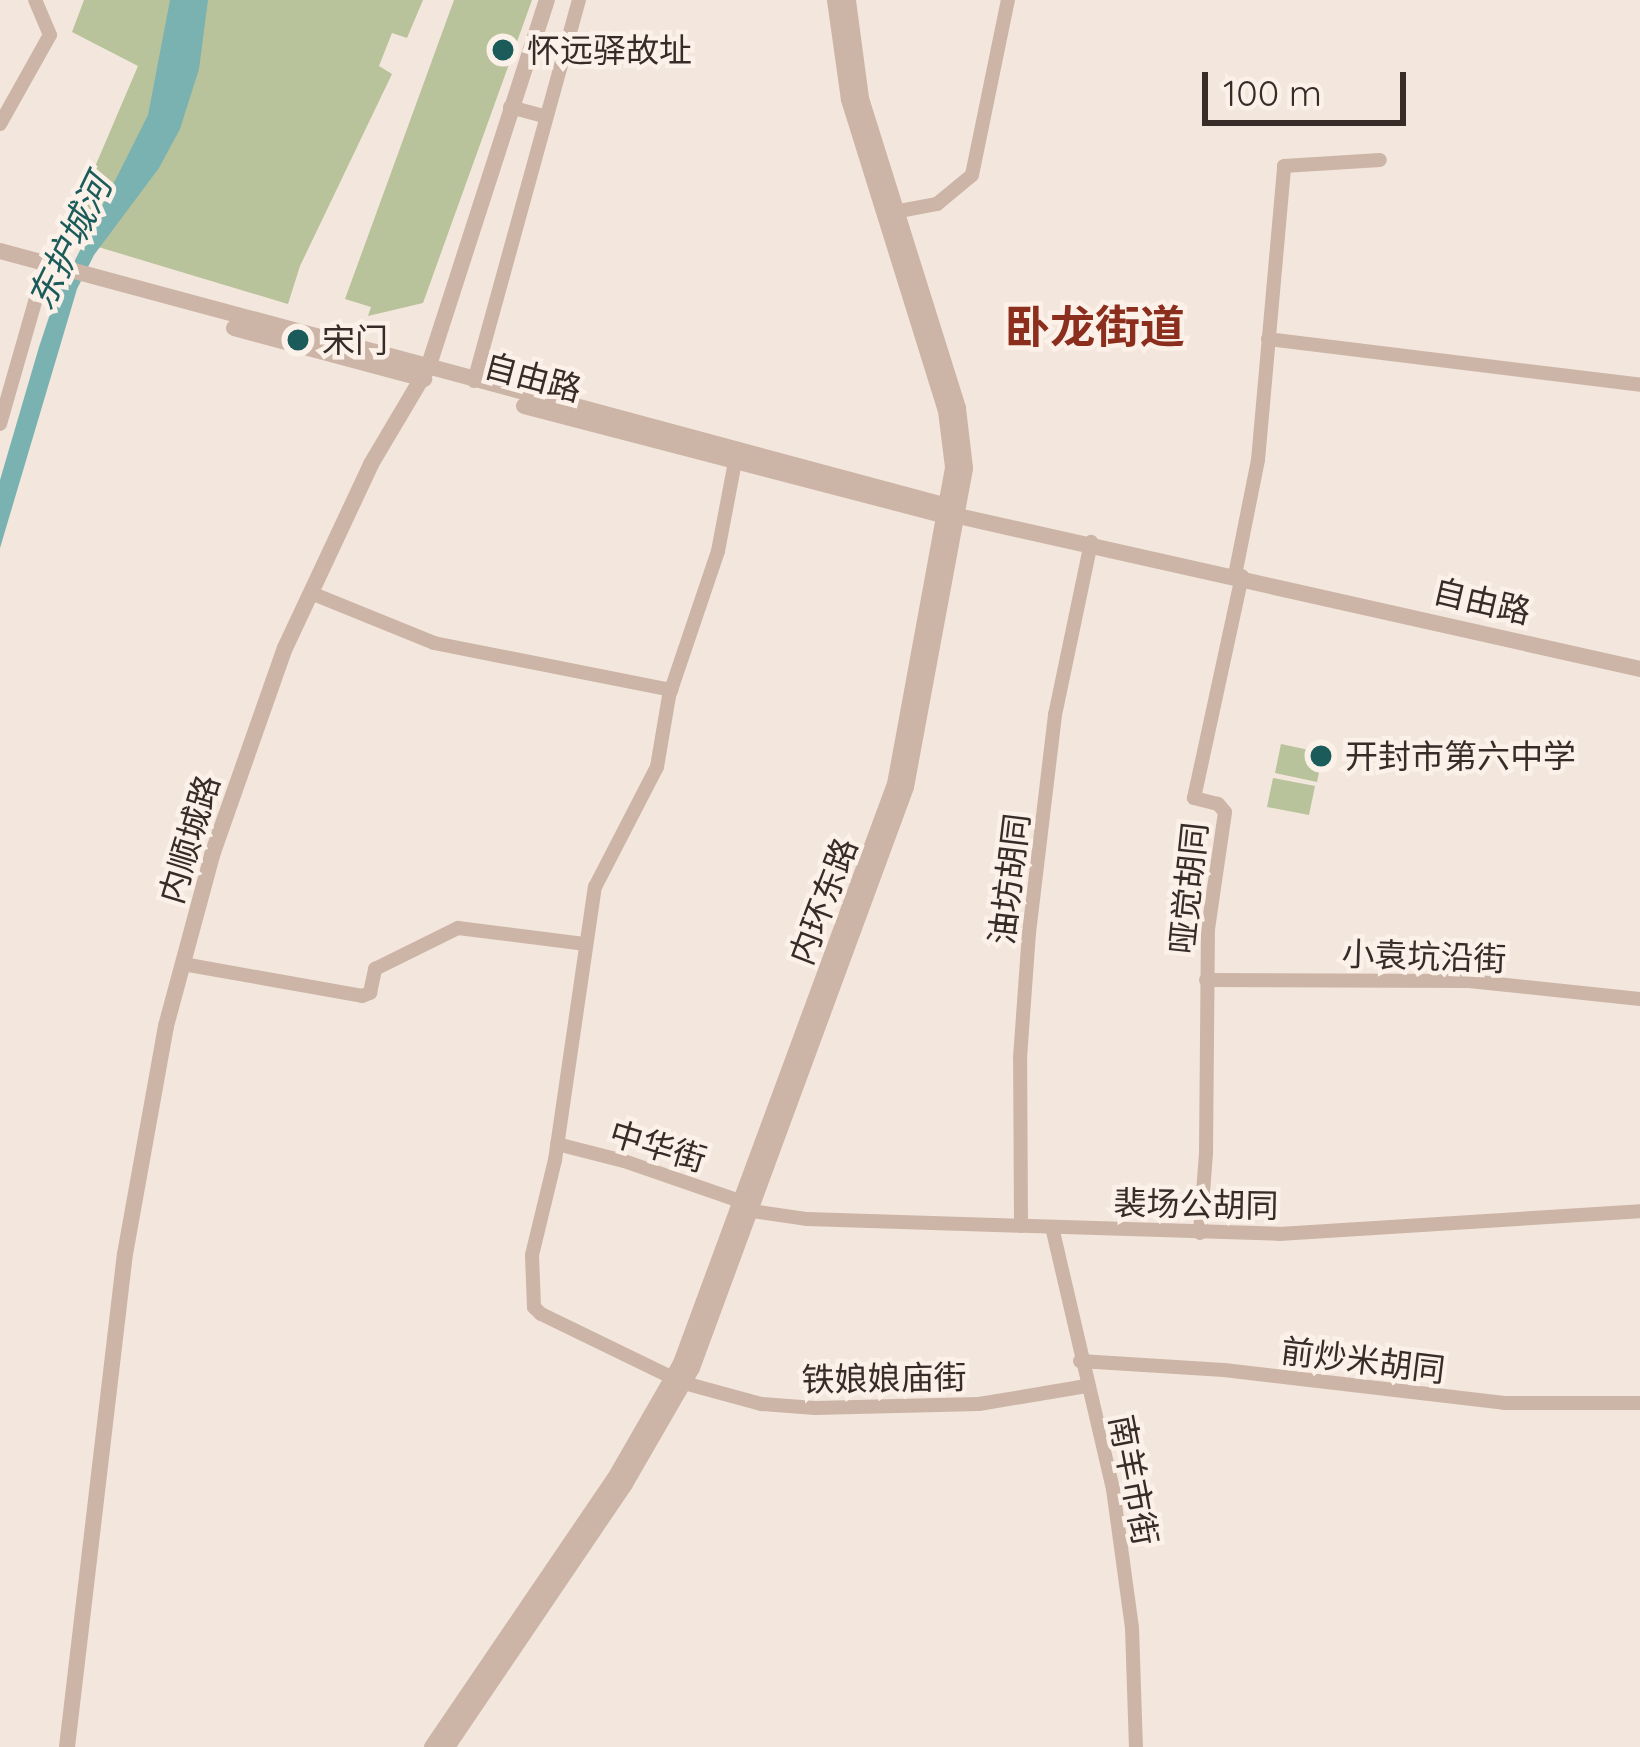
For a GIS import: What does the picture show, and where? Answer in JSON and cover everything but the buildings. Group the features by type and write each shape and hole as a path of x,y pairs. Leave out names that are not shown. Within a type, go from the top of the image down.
{"street":[{"path":"0,124 50,35 35,0"},
{"name":"内顺城路","path":"67,1747 124,1254 183,964 212,855 285,648 371,464 426,373 547,0"},
{"path":"474,381 579,0"},
{"name":"内环东路","path":"836,0 839,52 861,150 946,411 952,467 950,513"},
{"name":"内环东路","path":"433,1747 708,1334 748,1206 885,821 950,513 965,468 958,409 861,98 848,0"},
{"path":"894,212 937,204 972,175 1008,0"},
{"path":"511,107 544,116"},
{"path":"1239,576 1258,460 1284,166 1380,160"},
{"path":"0,251 50,273"},
{"path":"0,262 50,273"},
{"path":"0,424 50,273"},
{"name":"自由路","path":"50,273 950,513 1640,669"},
{"path":"1268,339 1640,385"},
{"name":"自由路","path":"426,373 474,381 736,456"},
{"path":"557,1144 595,887 657,767 671,691 718,551 736,456"},
{"name":"油坊胡同","path":"1021,1226 1019,1082 1029,933 1055,716 1091,542"},
{"name":"哑觉胡同","path":"1200,1233 1206,1153 1206,980 1225,812 1218,804 1194,798 1239,576"},
{"path":"311,592 434,644 671,691"},
{"path":"183,964 362,996 370,993 375,969 458,928 584,944"},
{"name":"小袁坑沿街","path":"1206,980 1469,982 1640,999"},
{"name":"中华街","path":"557,1144 624,1160 748,1206"},
{"name":"铁娘娘庙街","path":"557,1144 532,1255 535,1307 678,1380 761,1404 815,1408 979,1404 1087,1386"},
{"name":"裴场公胡同","path":"748,1206 807,1219 1279,1234 1640,1211"},
{"name":"南羊市街","path":"1052,1228 1113,1489 1137,1679 1136,1747"},
{"name":"前炒米胡同","path":"1080,1361 1225,1370 1504,1403 1640,1403"},
{"name":"内环东路","path":"447,1747 625,1484 678,1380"}],"green space":[{"path":"84,0 423,0 407,38 392,33 379,66 392,74 300,266 288,304 65,237 138,66 72,32"},
{"path":"454,0 532,0 423,303 368,316 371,307 345,299"},
{"path":"1281,744 1323,753 1317,782 1275,773"},
{"path":"1273,778 1315,786 1309,815 1267,807"}],"water":[{"path":"170,0 208,0 199,69 180,129 159,168 94,255 77,289 0,548 0,480 39,347 54,302 148,115"}],"place":[{"name":"怀远驿故址","path":"503,50"},
{"name":"宋门","path":"298,340"},
{"name":"开封市第六中学","path":"1321,756"}],"district":[{"name":"卧龙街道","path":"1095,327"}],"water label":[{"name":"东护城河","path":"69,242"}]}
